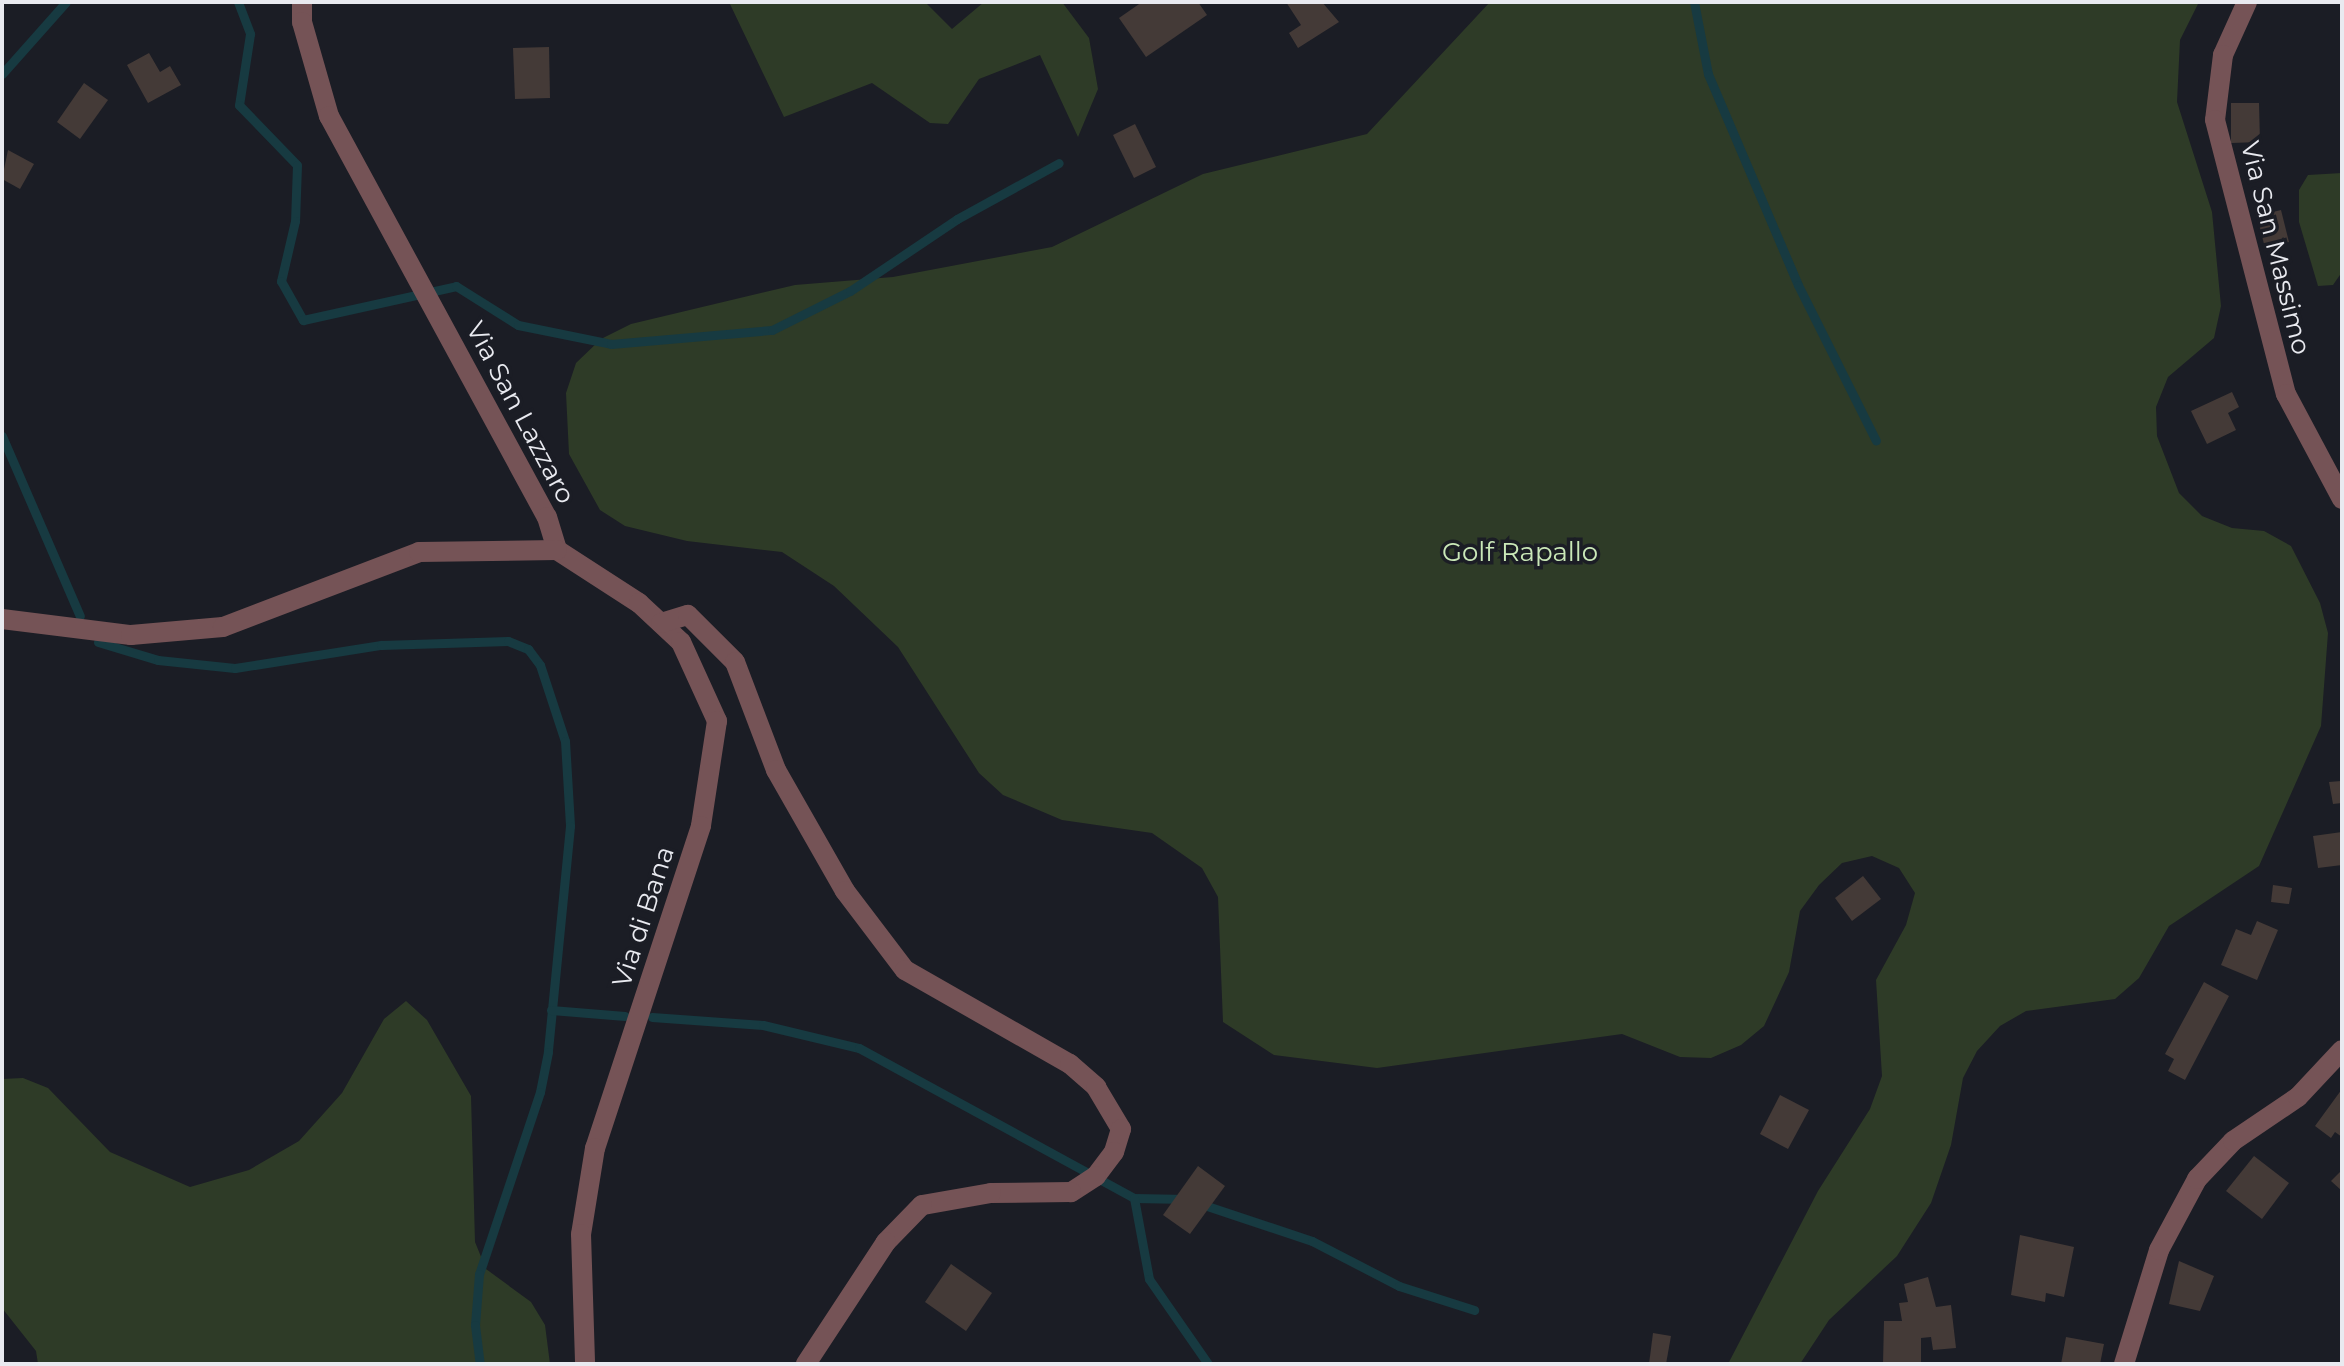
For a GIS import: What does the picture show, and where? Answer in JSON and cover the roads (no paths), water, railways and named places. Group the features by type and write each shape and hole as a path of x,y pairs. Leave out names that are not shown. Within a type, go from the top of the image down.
{"street":[{"name":"Via San Lazzaro","path":"302,2 302,22 329,116 547,517 557,550"},
{"name":"Via San Massimo","path":"2247,2 2223,55 2215,120 2286,394 2342,499"},
{"path":"2,619 131,635 223,627 419,552 557,550"},
{"name":"Via di Bana","path":"557,550 661,623 681,642 717,721 701,826 595,1148 581,1234 585,1364"},
{"path":"661,623 688,615 735,662 776,770 845,891 905,970 1070,1064 1096,1087 1121,1129 1114,1152 1096,1176 1071,1192 991,1193 922,1205 886,1242 806,1364"},
{"path":"2124,1364 2159,1250 2197,1179 2233,1141 2298,1097 2342,1050"}],"waterway":[{"path":"2,74 66,2"},
{"path":"238,2 250,34 239,105 297,165 295,221 281,281 303,320 456,286 518,325 611,344 772,330 850,291 957,219 1059,163"},
{"path":"1694,2 1708,74 1798,285 1876,441"},
{"path":"2,436 80,616"},
{"path":"98,642 158,660 235,668 381,645 508,641 528,649 540,665 565,741 570,826 548,1052 540,1092 479,1274 475,1325 480,1364"},
{"path":"551,1010 625,1016"},
{"path":"652,1017 763,1025 859,1048 1134,1198 1187,1199"},
{"path":"1134,1198 1149,1279 1208,1364"},
{"path":"1201,1204 1312,1241 1399,1286 1474,1310"}],"park label":[{"name":"Golf Rapallo","path":"1520,553"}]}
